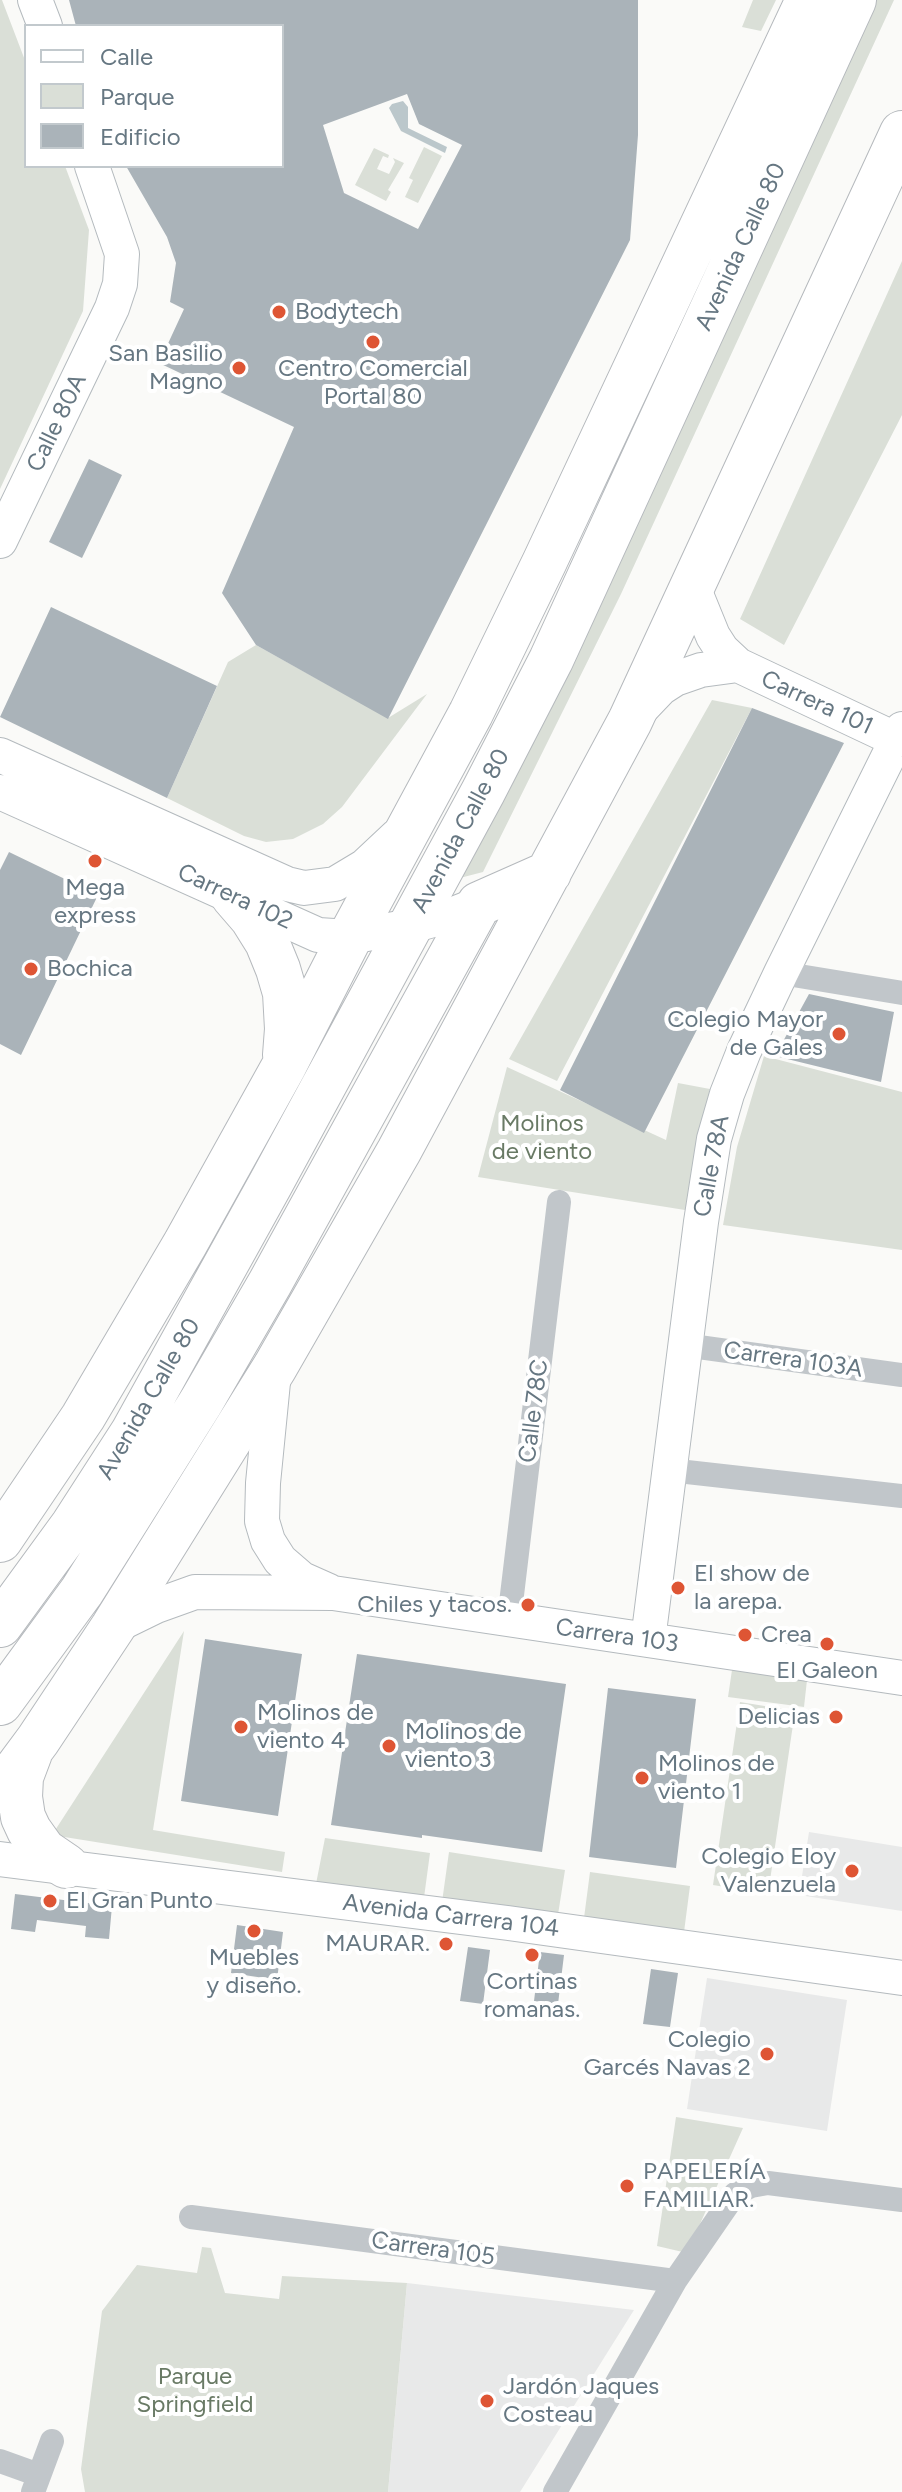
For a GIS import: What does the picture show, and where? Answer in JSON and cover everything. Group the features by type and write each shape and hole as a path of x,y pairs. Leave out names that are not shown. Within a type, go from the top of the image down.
{"highway":[{"name":"Avenida Calle 80","path":"0,1540 83,1417 185,1244 284,1066 471,713 808,0"},
{"name":"Avenida Calle 80","path":"0,1625 73,1525 133,1432 411,926 551,660 854,0"},
{"path":"66,1866 44,1851 23,1817 21,1777 27,1758 113,1627 275,1367 399,1151 549,873 630,721 902,133"},
{"path":"479,904 549,873"},
{"path":"233,896 267,942 278,969 285,993 287,1029 284,1066"},
{"name":"Avenida Calle 80","path":"0,1703 82,1591 201,1402 479,904"},
{"path":"0,1791 38,1740"}],"street":[{"path":"35,0 44,24"},
{"name":"Calle 80A","path":"0,541 112,308 120,284 122,254 93,168"},
{"name":"Carrera 101","path":"693,587 713,636 738,665 899,735"},
{"name":"Carrera 101","path":"630,721 661,688 675,679 701,670 738,665"},
{"name":"Calle 78A","path":"648,1640 684,1345 714,1139 744,1051 899,735"},
{"name":"Carrera 102","path":"0,755 287,884 304,888 335,884 365,866 414,820"},
{"name":"Carrera 102","path":"0,792 318,935 350,937 411,926 479,904"},
{"path":"781,973 902,993"},
{"name":"Calle 78C","path":"509,1620 559,1202"},
{"name":"Carrera 103A","path":"684,1345 902,1375"},
{"name":"Carrera 103","path":"275,1367 262,1521 268,1541 280,1560 302,1579 333,1593"},
{"path":"669,1470 902,1496"},
{"name":"Carrera 103","path":"113,1627 156,1606 195,1592 333,1593 902,1678"},
{"name":"Avenida Carrera 104","path":"0,1859 524,1925 902,1978"},
{"path":"555,2492 675,2281 735,2194 751,2186 768,2183 902,2200"},
{"name":"Carrera 105","path":"191,2217 675,2281"},
{"path":"0,2461 36,2484 52,2441"}],"shaded area":[{"path":"403,101 408,107 408,128 447,147 445,153 401,131 389,108"},
{"name":"Colegio Eloy Valenzuela","path":"809,1832 902,1847 902,1911 799,1895"},
{"name":"Colegio Garcés Navas 2","path":"707,1978 847,2000 827,2131 687,2109"},
{"name":"Jardón Jaques Costeau","path":"407,2283 634,2310 520,2492 388,2492"}],"green space":[{"path":"2,0 24,58 24,168 66,168 89,230 83,311 0,489"},
{"path":"753,0 776,0 761,31 742,27"},
{"path":"875,0 894,0 621,594 483,872 456,879"},
{"path":"424,147 442,156 418,203 405,197 413,180 409,178"},
{"path":"374,148 389,155 388,158 383,156 377,169 389,174 395,162 393,158 404,163 388,190 391,192 386,201 355,185"},
{"path":"902,261 902,415 784,645 740,619"},
{"path":"256,645 388,718 427,694 342,807 323,824 293,839 266,842 244,836 167,798 228,662"},
{"path":"712,700 752,708 557,1081 509,1059"},
{"path":"764,1056 902,1092 902,1250 723,1225 737,1147"},
{"name":"Molinos de viento","path":"507,1067 666,1140 678,1083 710,1089 685,1210 478,1177"},
{"path":"184,1631 153,1830 285,1852 282,1872 52,1835"},
{"path":"732,1670 807,1680 804,1707 728,1697"},
{"path":"740,1702 795,1711 768,1894 713,1885"},
{"path":"325,1838 430,1853 423,1905 315,1889"},
{"path":"449,1852 565,1870 557,1921 442,1902"},
{"path":"590,1872 690,1886 684,1932 584,1918"},
{"path":"676,2117 743,2128 687,2253 657,2246"},
{"name":"Parque Springfield","path":"202,2247 211,2248 225,2293 279,2299 282,2276 407,2283 388,2492 85,2492 81,2469 102,2311 137,2265 197,2273"}],"building":[{"name":"Centro Comercial Portal 80","path":"69,0 638,0 638,135 630,240 388,719 256,645 222,593 294,427 159,363 184,309 170,302 176,263 167,237 127,168 284,168 284,24 75,24","holes":["407,94 419,124 462,145 418,229 344,193 323,125"]},
{"path":"89,459 122,475 82,558 49,542"},
{"path":"51,607 217,686 167,798 0,717"},
{"path":"752,708 844,743 644,1133 560,1090"},
{"name":"Bochica","path":"9,852 98,895 21,1055 0,1044 0,870"},
{"name":"Colegio Mayor de Gales","path":"809,994 894,1012 881,1082 775,1056"},
{"name":"Molinos de viento 4","path":"205,1639 302,1654 278,1816 181,1801"},
{"path":"357,1654 566,1684 542,1852 331,1825"},
{"name":"Molinos de viento 1","path":"608,1688 696,1699 676,1868 589,1857"},
{"path":"15,1894 112,1906 109,1939 85,1937 86,1926 37,1920 35,1932 11,1929"},
{"path":"237,1925 283,1932 277,1980 231,1973"},
{"path":"468,1947 490,1950 483,2004 460,2001"},
{"path":"540,1952 564,1955 558,2004 534,2001"},
{"path":"651,1969 678,1973 670,2027 643,2024"}],"place":[{"name":"Bodytech","path":"279,312"},
{"name":"Centro Comercial Portal 80","path":"373,342"},
{"name":"San Basilio Magno","path":"239,368"},
{"name":"Mega express","path":"95,861"},
{"name":"Bochica","path":"31,969"},
{"name":"Colegio Mayor de Gales","path":"839,1034"},
{"name":"El show de la arepa.","path":"678,1588"},
{"name":"Chiles y tacos.","path":"528,1605"},
{"name":"Crea","path":"745,1635"},
{"name":"El Galeon","path":"827,1644"},
{"name":"Delicias","path":"836,1717"},
{"name":"Molinos de viento 4","path":"241,1727"},
{"name":"Molinos de viento 3","path":"389,1746"},
{"name":"Molinos de viento 1","path":"642,1778"},
{"name":"Colegio Eloy Valenzuela","path":"852,1871"},
{"name":"El Gran Punto","path":"50,1901"},
{"name":"Muebles y diseño.","path":"254,1931"},
{"name":"MAURAR.","path":"446,1944"},
{"name":"Cortinas romanas.","path":"532,1955"},
{"name":"Colegio Garcés Navas 2","path":"767,2054"},
{"name":"PAPELERÍA FAMILIAR.","path":"627,2186"},
{"name":"Jardón Jaques Costeau","path":"487,2401"}]}
